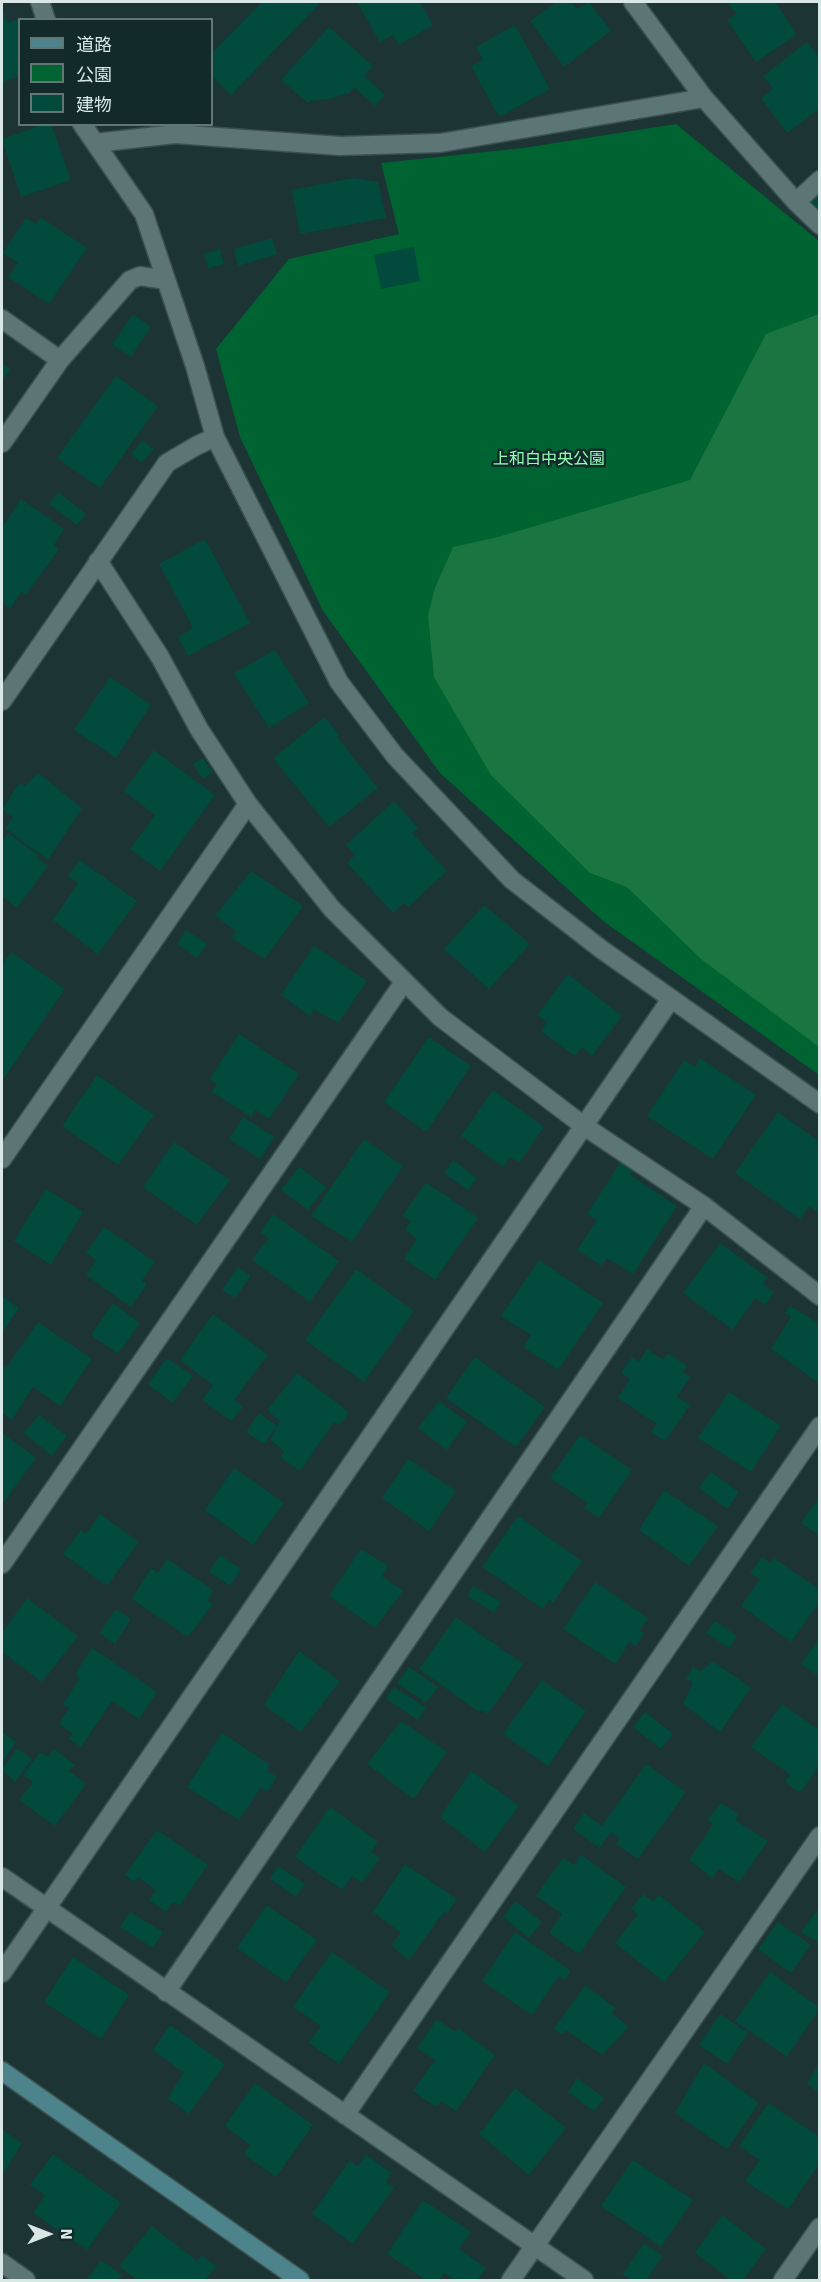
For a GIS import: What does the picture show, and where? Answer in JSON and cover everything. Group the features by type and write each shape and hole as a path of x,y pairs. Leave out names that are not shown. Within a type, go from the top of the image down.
{"street":[{"path":"40,2 45,18"},
{"path":"633,2 704,98 819,225"},
{"path":"95,143 175,134 340,146 440,143 704,98"},
{"path":"83,126 144,214 195,366 215,437 339,682 395,756 512,880 601,950 819,1104"},
{"path":"796,202 819,180"},
{"path":"2,443 60,360 130,280 140,276 166,280"},
{"path":"2,319 60,360"},
{"path":"2,701 167,463 215,437"},
{"path":"98,561 160,657 199,729 248,804 332,909 440,1017 584,1125 704,1206 819,1296"},
{"path":"2,1159 248,804"},
{"path":"2,1564 404,982"},
{"path":"2,1973 671,999"},
{"path":"166,1992 704,1206"},
{"path":"345,2115 819,1426"},
{"path":"511,2280 819,1836"},
{"path":"2,1877 584,2280"},
{"path":"2,2071 300,2280"},
{"path":"783,2280 819,2228"},
{"path":"2,2263 26,2280"}],"green space":[{"name":"上和白中央公園","path":"676,124 819,241 819,1075 603,921 440,773 323,611 240,437 216,349 289,259 399,234 381,163 523,148"},
{"path":"820,314 819,1047 701,959 627,887 590,873 491,775 434,677 428,615 435,588 453,547 498,537 690,480 766,334"}],"building":[{"path":"262,2 321,2 231,95 213,77 213,52"},
{"path":"357,2 420,2 433,25 399,45 393,35 380,42"},
{"path":"557,2 571,2 577,9 589,2 611,31 564,67 530,21"},
{"path":"733,2 775,2 797,34 756,62 727,20 736,14 729,4"},
{"path":"4,13 7,23 18,20 18,77 2,82 2,14"},
{"path":"515,25 550,89 499,117 471,66 483,60 476,47"},
{"path":"329,27 373,66 364,76 385,95 375,106 354,87 349,93 308,103 281,80"},
{"path":"807,42 820,58 820,108 787,133 761,98 773,89 763,76"},
{"path":"38,126 52,126 71,180 21,197 2,139"},
{"path":"353,178 378,182 386,218 300,234 292,190"},
{"path":"820,192 820,216 808,201"},
{"path":"40,217 87,248 49,304 8,277 18,263 3,253 26,218 36,224"},
{"path":"272,238 277,254 238,266 234,249"},
{"path":"414,247 420,281 381,289 374,255"},
{"path":"220,249 224,264 208,268 204,254"},
{"path":"133,314 151,327 131,357 112,345"},
{"path":"2,363 10,369 2,381"},
{"path":"116,376 158,406 100,488 57,458"},
{"path":"142,440 154,449 142,463 131,454"},
{"path":"58,492 86,514 77,525 49,504"},
{"path":"21,499 64,529 54,545 59,549 26,595 21,592 10,609 2,602 2,528"},
{"path":"205,539 250,623 188,656 178,637 193,628 159,564"},
{"path":"275,650 309,703 269,728 234,673"},
{"path":"110,677 151,705 116,758 74,730"},
{"path":"325,717 339,735 337,737 378,788 329,827 273,758"},
{"path":"154,750 215,795 160,871 130,849 155,815 124,791"},
{"path":"203,758 213,772 203,779 193,764"},
{"path":"38,773 82,808 48,860 5,828 13,817 2,810 19,783 25,786"},
{"path":"394,801 418,828 412,833 447,871 408,907 404,903 393,913 347,863 355,855 346,845"},
{"path":"8,833 38,855 36,857 48,866 17,908 2,896 2,842"},
{"path":"80,860 137,901 98,954 53,920 78,883 68,876"},
{"path":"251,871 303,906 265,959 231,938 236,931 215,916"},
{"path":"484,905 530,944 489,989 444,949"},
{"path":"186,930 207,944 197,958 177,944"},
{"path":"314,946 367,981 338,1023 314,1009 310,1016 281,995"},
{"path":"11,952 65,989 2,1081 2,966"},
{"path":"568,974 622,1016 592,1056 582,1047 575,1056 541,1031 547,1022 537,1015"},
{"path":"239,1034 299,1074 269,1119 255,1110 251,1117 212,1092 217,1084 210,1079"},
{"path":"429,1037 471,1066 426,1132 384,1102"},
{"path":"700,1058 756,1095 713,1159 647,1116 684,1060 695,1067"},
{"path":"97,1075 154,1115 118,1165 62,1126"},
{"path":"493,1090 544,1127 520,1162 510,1157 503,1167 461,1136"},
{"path":"778,1112 820,1142 820,1214 809,1206 800,1219 735,1173"},
{"path":"243,1117 275,1137 260,1159 229,1139"},
{"path":"364,1139 403,1166 352,1242 311,1216"},
{"path":"174,1142 230,1180 197,1225 143,1187"},
{"path":"624,1157 636,1165 630,1175 677,1206 633,1274 607,1258 602,1266 577,1250 597,1220 587,1214"},
{"path":"453,1160 477,1178 468,1190 444,1173"},
{"path":"299,1167 326,1187 308,1210 281,1190"},
{"path":"426,1182 478,1218 435,1280 404,1259 417,1239 405,1230 411,1221 402,1216"},
{"path":"46,1189 83,1212 51,1265 14,1241"},
{"path":"273,1214 339,1261 310,1302 252,1260 269,1238 260,1232"},
{"path":"104,1227 155,1262 142,1281 147,1284 131,1307 86,1275 96,1260 86,1253"},
{"path":"720,1243 768,1278 763,1284 774,1292 765,1305 755,1298 733,1330 683,1293"},
{"path":"539,1260 603,1303 558,1370 523,1347 531,1335 501,1316"},
{"path":"238,1267 251,1276 235,1298 222,1290"},
{"path":"356,1269 414,1311 364,1382 305,1340"},
{"path":"2,1296 19,1308 2,1333"},
{"path":"113,1303 140,1323 118,1354 91,1335"},
{"path":"790,1305 820,1325 820,1384 771,1349 791,1317 785,1313"},
{"path":"213,1314 268,1355 234,1400 243,1407 231,1421 202,1400 213,1385 180,1360"},
{"path":"38,1322 92,1359 60,1406 33,1387 12,1420 2,1413 2,1368 3,1366 6,1368"},
{"path":"647,1349 663,1360 668,1353 687,1366 683,1372 690,1377 677,1397 690,1405 665,1441 651,1432 657,1424 618,1398 630,1379 621,1373 632,1357 639,1362"},
{"path":"475,1357 545,1407 516,1447 446,1398"},
{"path":"167,1358 193,1376 172,1403 148,1384"},
{"path":"297,1373 349,1412 340,1425 334,1422 300,1471 280,1457 284,1451 270,1440 280,1421 267,1410"},
{"path":"729,1392 781,1426 751,1472 698,1438"},
{"path":"439,1401 467,1422 447,1450 418,1428"},
{"path":"259,1413 277,1426 264,1444 246,1432"},
{"path":"39,1415 67,1436 52,1456 24,1433"},
{"path":"2,1433 36,1458 2,1505"},
{"path":"580,1435 632,1470 599,1518 584,1508 588,1503 550,1478"},
{"path":"408,1459 456,1491 429,1531 382,1498"},
{"path":"234,1468 284,1503 253,1545 205,1510"},
{"path":"711,1472 739,1492 727,1509 699,1488"},
{"path":"664,1490 718,1526 689,1566 639,1530"},
{"path":"820,1496 820,1536 801,1523"},
{"path":"100,1514 139,1542 107,1586 63,1554 81,1530 86,1534"},
{"path":"518,1516 582,1561 553,1603 549,1600 543,1609 482,1567"},
{"path":"361,1549 388,1566 382,1576 403,1591 375,1628 329,1596"},
{"path":"220,1555 241,1569 230,1586 209,1572"},
{"path":"762,1557 770,1563 774,1558 820,1590 820,1602 791,1642 741,1606 760,1579 750,1573"},
{"path":"167,1559 213,1590 207,1601 213,1604 188,1637 132,1599 151,1568 158,1573"},
{"path":"595,1582 648,1618 640,1631 644,1633 636,1646 630,1642 615,1664 563,1629"},
{"path":"473,1586 501,1602 494,1613 467,1596"},
{"path":"27,1598 78,1636 42,1682 2,1652 2,1633"},
{"path":"116,1609 131,1619 115,1644 99,1633"},
{"path":"456,1617 523,1664 488,1714 482,1710 479,1712 419,1669"},
{"path":"715,1621 737,1636 729,1648 706,1633"},
{"path":"820,1637 820,1677 801,1664"},
{"path":"92,1648 157,1692 139,1719 112,1701 81,1747 69,1739 73,1734 59,1724 69,1708 63,1704 80,1678 75,1674"},
{"path":"299,1651 340,1681 301,1732 264,1705"},
{"path":"713,1661 751,1688 720,1732 683,1704 693,1682 686,1679 693,1667 701,1671"},
{"path":"409,1667 438,1687 426,1703 397,1683"},
{"path":"542,1680 586,1711 548,1766 503,1734"},
{"path":"394,1687 426,1708 418,1720 386,1699"},
{"path":"782,1704 820,1731 820,1765 800,1793 785,1782 790,1774 751,1747"},
{"path":"645,1712 673,1734 661,1749 633,1727"},
{"path":"401,1721 447,1752 414,1799 367,1764"},
{"path":"2,1732 16,1742 2,1763"},
{"path":"222,1733 270,1765 267,1771 277,1777 267,1792 261,1787 239,1820 187,1787"},
{"path":"17,1748 32,1759 15,1782 2,1770"},
{"path":"54,1749 75,1765 69,1771 86,1784 55,1826 19,1800 33,1782 23,1775 40,1752 48,1757"},
{"path":"646,1764 686,1792 638,1859 616,1844 620,1839 611,1832 600,1848 573,1829 584,1813 602,1826"},
{"path":"471,1771 519,1806 485,1852 440,1817"},
{"path":"721,1803 739,1814 735,1820 768,1841 739,1882 719,1869 712,1878 689,1860 713,1824 707,1820"},
{"path":"330,1807 378,1842 371,1852 380,1858 362,1883 352,1876 342,1890 295,1857"},
{"path":"157,1830 208,1865 179,1906 173,1902 166,1912 149,1900 156,1890 138,1877 134,1882 125,1875"},
{"path":"581,1855 626,1887 579,1954 549,1933 562,1914 536,1896 563,1858 574,1865"},
{"path":"405,1864 457,1899 447,1914 444,1912 409,1960 391,1945 401,1933 373,1912"},
{"path":"278,1866 305,1884 296,1897 270,1879"},
{"path":"643,1894 653,1902 659,1895 705,1932 664,1982 615,1943 638,1914 631,1909"},
{"path":"516,1901 542,1922 529,1938 503,1917"},
{"path":"267,1905 317,1940 286,1982 237,1948"},
{"path":"820,1906 820,1944 801,1932"},
{"path":"130,1912 163,1932 153,1948 120,1927"},
{"path":"778,1922 811,1945 791,1973 758,1949"},
{"path":"515,1932 571,1971 565,1980 559,1976 532,2015 482,1981"},
{"path":"332,1952 390,1992 339,2064 309,2043 321,2026 293,2007"},
{"path":"73,1957 129,1995 101,2039 44,2002"},
{"path":"770,1972 820,2008 787,2057 735,2021"},
{"path":"585,1985 616,2008 612,2013 629,2027 602,2055 566,2030 563,2035 554,2029"},
{"path":"720,2014 748,2033 727,2064 699,2045"},
{"path":"437,2019 456,2032 458,2028 495,2055 456,2111 441,2101 436,2107 413,2091 435,2060 417,2048"},
{"path":"170,2025 225,2064 189,2114 167,2098 184,2073 153,2050"},
{"path":"820,2062 820,2094 807,2083"},
{"path":"704,2063 759,2103 727,2149 675,2113"},
{"path":"577,2078 604,2098 594,2111 568,2092"},
{"path":"255,2083 313,2125 276,2177 244,2154 250,2145 225,2126"},
{"path":"515,2088 566,2128 529,2175 479,2134"},
{"path":"768,2103 820,2137 820,2163 788,2209 745,2181 760,2160 739,2146"},
{"path":"2,2130 22,2143 2,2176"},
{"path":"53,2154 121,2203 87,2250 33,2213 45,2195 30,2185"},
{"path":"366,2155 392,2173 386,2182 394,2188 353,2244 312,2214 349,2161 358,2166"},
{"path":"633,2160 693,2200 661,2247 601,2206"},
{"path":"423,2200 471,2232 459,2249 486,2268 477,2280 455,2280 444,2273 438,2280 426,2280 387,2254"},
{"path":"722,2215 766,2249 743,2280 731,2280 695,2253"},
{"path":"152,2226 197,2261 202,2255 216,2267 205,2280 137,2280 119,2266"},
{"path":"644,2243 663,2256 646,2280 632,2280 623,2274"},
{"path":"101,2260 122,2275 118,2280 87,2280"}]}
